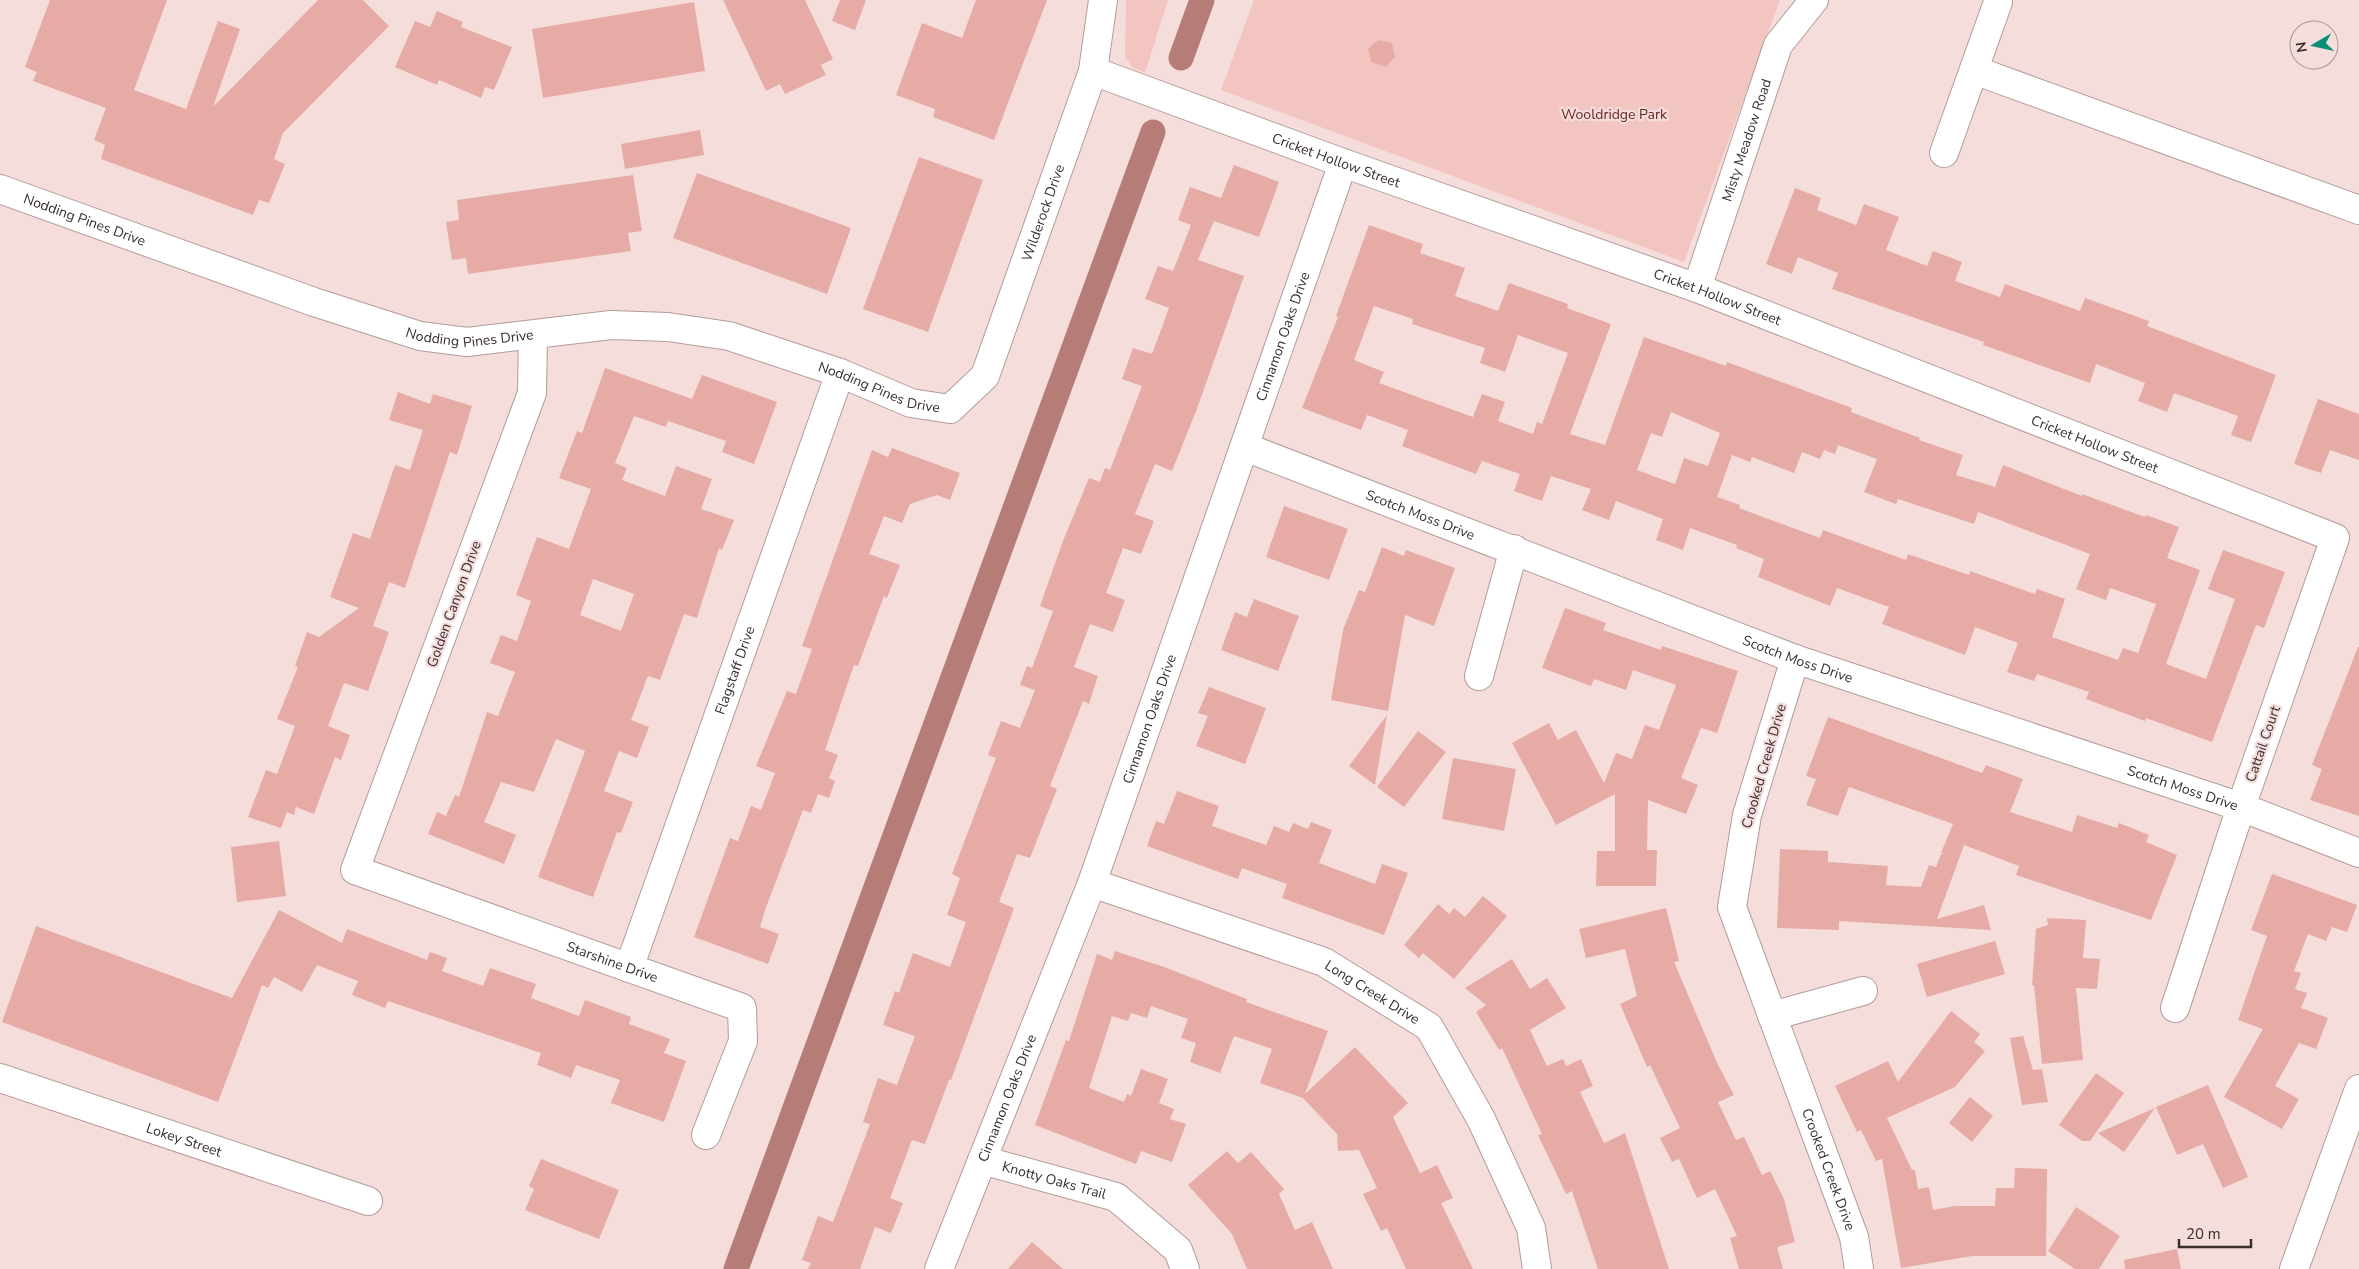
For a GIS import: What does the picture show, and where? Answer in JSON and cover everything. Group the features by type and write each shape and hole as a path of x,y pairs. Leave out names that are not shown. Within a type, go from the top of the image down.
{"street":[{"name":"Wilderock Drive","path":"950,409 985,376 1093,71 1103,0"},
{"name":"Misty Meadow Road","path":"1697,288 1778,45 1814,0"},
{"path":"1944,152 1998,2"},
{"path":"1974,70 2359,210"},
{"name":"Cricket Hollow Street","path":"1093,71 1697,288 2335,538"},
{"name":"Cinnamon Oaks Drive","path":"939,1269 1092,883 1245,448 1342,162"},
{"name":"Nodding Pines Drive","path":"0,189 314,302 420,336 467,342 533,336 611,325 668,327 729,336 840,373 911,403 950,409"},
{"name":"Golden Canyon Drive","path":"355,870 532,393 533,336"},
{"name":"Flagstaff Drive","path":"629,968 840,373"},
{"name":"Scotch Moss Drive","path":"1245,448 1514,549 1795,659 2240,807 2359,853"},
{"name":"Cattail Court","path":"2175,1008 2240,807 2335,538"},
{"path":"1479,676 1514,549"},
{"name":"Crooked Creek Drive","path":"1795,659 1747,815 1732,907 1854,1237 1859,1269"},
{"name":"Starshine Drive","path":"355,870 742,1008 743,1041 706,1135"},
{"name":"Long Creek Drive","path":"1092,883 1324,962 1429,1027 1480,1119 1531,1228 1537,1269"},
{"path":"1772,1016 1863,991"},
{"name":"Lokey Street","path":"0,1078 368,1201"},
{"path":"2294,1269 2359,1089"},
{"name":"Knotty Oaks Trail","path":"982,1160 1116,1197 1178,1250 1185,1269"}],"green space":[{"path":"1126,0 1168,0 1145,73 1132,67 1125,57"},
{"name":"Wooldridge Park","path":"1254,0 1780,0 1684,262 1221,90"}],"building":[{"path":"50,0 167,0 134,90 186,109 218,21 240,29 213,107 318,0 363,0 389,26 283,133 274,159 285,164 269,203 259,200 253,215 101,159 105,145 94,140 106,108 33,81 37,72 25,67"},
{"path":"723,0 805,0 833,59 821,65 826,75 785,94 780,84 766,91"},
{"path":"840,0 866,0 855,30 832,21"},
{"path":"976,0 1047,0 994,140 933,117 935,109 896,95 922,23 962,38"},
{"path":"694,2 705,71 543,98 532,29"},
{"path":"437,11 463,22 461,27 512,47 494,90 485,87 481,98 439,80 437,85 395,67 415,21 430,27"},
{"path":"1378,40 1392,43 1395,57 1386,67 1371,62 1368,49"},
{"path":"700,130 704,155 625,169 621,144"},
{"path":"919,157 983,180 928,332 863,309"},
{"path":"1234,165 1279,182 1259,237 1214,221 1198,260 1244,276 1198,406 1172,471 1155,464 1135,514 1154,521 1141,554 1123,548 1106,593 1125,600 1113,632 1090,624 1074,667 1098,676 1089,704 1083,701 1050,786 1057,789 1030,858 1017,854 999,902 1014,908 951,1080 949,1080 925,1144 912,1140 890,1198 903,1203 891,1233 875,1227 860,1269 808,1269 811,1263 802,1260 818,1216 833,1222 870,1124 863,1122 878,1078 897,1085 915,1036 883,1025 895,991 899,993 913,953 950,967 966,922 947,915 960,878 952,874 996,758 988,755 1001,721 1020,728 1035,690 1020,685 1027,666 1032,668 1053,611 1040,606 1063,541 1089,478 1100,482 1105,468 1110,470 1142,386 1122,379 1133,348 1152,354 1169,308 1145,299 1158,266 1173,271 1191,225 1178,220 1190,187 1221,198"},
{"path":"697,173 851,228 827,294 673,238"},
{"path":"633,175 642,231 628,233 631,251 468,274 466,258 452,260 446,222 459,220 457,200"},
{"path":"1795,188 1821,198 1817,210 1856,225 1864,204 1899,217 1886,250 1927,266 1933,251 1962,262 1955,281 2000,297 2005,284 2080,311 2085,298 2149,321 2147,326 2276,375 2251,442 2231,435 2238,416 2174,393 2167,412 2138,401 2145,383 2096,364 2090,383 1983,345 1984,342 1832,289 1838,273 1798,257 1792,274 1766,264"},
{"path":"1369,225 1423,244 1420,253 1465,268 1455,296 1498,311 1509,283 1568,304 1567,308 1611,324 1570,434 1605,445 1644,337 1726,366 1727,362 1852,408 1851,412 1920,438 1919,440 1963,455 1956,475 1995,487 2003,465 2082,496 2082,494 2179,527 2167,558 2200,570 2166,664 2206,679 2235,599 2208,589 2223,550 2285,572 2264,628 2256,625 2212,742 2146,718 2145,721 2086,699 2089,692 2037,674 2034,681 2007,672 2018,643 1975,627 1965,655 1882,624 1889,607 1837,588 1830,606 1758,577 1764,559 1736,548 1737,545 1690,528 1683,550 1656,540 1663,519 1616,501 1609,520 1582,510 1591,489 1551,476 1542,501 1514,491 1520,474 1482,461 1476,474 1402,446 1408,430 1367,415 1361,430 1302,408 1338,317 1336,316","holes":["1374,306 1413,319 1412,324 1485,348 1480,363 1505,372 1518,335 1568,353 1542,424 1537,422 1533,434 1498,421 1505,402 1482,394 1473,417 1379,383 1384,372 1354,360","1671,412 1720,433 1708,466 1684,458 1675,484 1637,470 1651,433 1662,437","1838,445 1877,459 1864,492 1896,504 1898,499 1974,524 1978,512 2090,554 2076,589 2106,600 2110,588 2156,604 2138,653 2123,648 2118,660 2052,637 2065,599 2037,589 2035,594 1970,571 1969,575 1908,554 1906,560 1823,530 1820,538 1739,508 1740,505 1717,497 1732,455 1750,462 1752,457 1794,473 1802,452 1820,459 1824,450 1835,454"]},
{"path":"605,368 692,399 702,375 777,402 754,464 722,452 726,441 668,421 666,427 634,416 615,463 627,468 622,480 665,496 676,466 712,479 701,509 734,520 722,550 719,548 697,618 684,614 660,680 648,676 631,720 649,727 637,758 619,751 604,791 633,802 621,833 617,832 593,897 538,877 585,751 556,739 534,792 501,782 484,822 516,835 504,864 428,834 437,812 446,816 455,795 459,797 487,712 498,716 515,672 490,663 501,635 517,641 531,601 516,595 537,537 569,549 591,489 559,478 577,431 582,433","holes":["593,579 634,594 621,631 580,615"]},
{"path":"398,392 430,404 433,394 472,406 457,455 450,452 405,588 389,582 373,626 389,632 368,691 344,683 328,726 350,735 341,760 335,757 314,814 296,807 294,815 287,812 281,828 248,817 266,770 277,774 295,726 277,719 298,667 295,666 307,632 319,637 359,608 330,597 353,533 370,539 395,465 410,470 423,430 389,420"},
{"path":"2318,399 2359,414 2359,460 2330,450 2321,473 2294,464"},
{"path":"892,448 960,473 950,500 937,495 910,504 902,523 884,516 869,554 900,565 887,598 884,596 858,666 854,665 825,750 838,755 829,778 835,781 829,798 818,794 811,813 803,810 765,910 760,927 779,934 768,964 694,937 730,838 738,841 751,806 761,810 775,773 756,766 787,691 796,694 812,649 802,646 872,450 888,457"},
{"path":"1284,506 1348,529 1329,580 1266,557"},
{"path":"1382,547 1404,556 1406,550 1455,568 1434,626 1405,615 1388,711 1331,700 1343,630 1359,590 1365,592"},
{"path":"1254,599 1299,616 1278,671 1221,650 1235,612 1247,617"},
{"path":"1565,608 1606,623 1603,630 1661,650 1662,646 1738,671 1717,733 1701,728 1681,778 1698,785 1686,814 1648,800 1647,850 1657,850 1656,886 1596,886 1597,851 1615,851 1615,794 1556,825 1512,743 1549,723 1558,740 1576,730 1604,783 1616,753 1632,759 1645,725 1659,730 1676,685 1633,670 1626,690 1594,679 1591,686 1542,668"},
{"path":"2358,647 2359,816 2310,800 2322,769 2312,765"},
{"path":"1209,687 1266,708 1245,764 1196,746 1208,716 1198,713"},
{"path":"1387,715 1375,785 1349,766"},
{"path":"1828,717 1982,773 1986,765 2023,779 2010,812 2072,832 2077,815 2117,828 2119,823 2149,835 2146,842 2177,855 2151,920 2016,875 2019,866 1964,845 1937,919 1984,905 1991,930 1839,921 1839,930 1777,928 1780,849 1828,851 1828,862 1888,866 1886,885 1921,887 1929,865 1936,867 1941,854 1945,854 1941,853 1953,824 1849,787 1838,816 1806,805 1816,779 1806,776"},
{"path":"1418,731 1446,752 1404,807 1377,787"},
{"path":"1453,758 1516,769 1504,831 1442,819"},
{"path":"1177,791 1219,806 1212,826 1266,845 1274,826 1289,832 1293,823 1308,829 1311,822 1332,830 1319,863 1375,884 1382,864 1408,873 1384,935 1282,898 1287,884 1242,868 1238,879 1147,846 1156,821 1164,824"},
{"path":"279,841 286,896 237,902 231,847"},
{"path":"2272,874 2357,905 2347,932 2332,927 2326,941 2308,934 2294,971 2301,973 2295,989 2307,993 2301,1008 2328,1018 2316,1049 2299,1043 2275,1086 2299,1099 2282,1129 2224,1097 2263,1029 2238,1020 2267,936 2251,930"},
{"path":"1483,896 1507,916 1454,979 1423,953 1419,958 1404,945 1438,904 1449,914 1454,908 1465,917"},
{"path":"1666,908 1679,961 1674,962 1718,1065 1734,1095 1718,1102 1736,1140 1744,1137 1762,1175 1770,1171 1784,1199 1795,1242 1777,1247 1783,1269 1739,1269 1730,1238 1737,1236 1715,1189 1697,1198 1679,1159 1672,1162 1660,1138 1680,1128 1650,1065 1647,1067 1620,1004 1637,996 1625,949 1586,958 1579,929"},
{"path":"279,910 342,943 347,929 427,960 430,952 447,958 442,971 483,986 490,968 536,984 531,998 579,1016 585,1000 631,1017 629,1024 670,1039 664,1053 686,1061 664,1122 611,1103 620,1080 576,1065 571,1078 537,1065 541,1053 388,1001 385,1008 352,995 358,981 317,965 302,992 274,977 268,988 262,985 218,1102 2,1022 36,926 232,998"},
{"path":"2047,918 2086,920 2083,958 2100,959 2097,989 2076,988 2083,1060 2042,1064 2034,985 2032,985 2036,929 2048,925"},
{"path":"1995,941 2005,974 1927,997 1917,964"},
{"path":"1115,951 1164,967 1247,999 1246,1002 1328,1031 1305,1094 1355,1047 1408,1103 1393,1117 1420,1173 1437,1165 1453,1198 1441,1203 1473,1269 1406,1269 1387,1228 1381,1231 1363,1194 1377,1188 1359,1150 1338,1151 1337,1134 1303,1098 1260,1083 1272,1049 1234,1036 1220,1073 1190,1062 1196,1043 1181,1038 1188,1019 1151,1006 1147,1018 1131,1013 1128,1021 1112,1016 1089,1088 1124,1102 1127,1094 1131,1096 1141,1069 1168,1079 1159,1103 1174,1109 1170,1119 1186,1124 1172,1162 1141,1151 1136,1164 1035,1125 1066,1040 1069,1041 1097,954 1112,960"},
{"path":"1512,959 1530,989 1547,978 1566,1008 1530,1030 1547,1066 1563,1059 1566,1066 1581,1059 1593,1086 1580,1092 1604,1143 1625,1133 1669,1269 1598,1269 1572,1191 1566,1194 1538,1135 1542,1134 1502,1048 1499,1050 1476,1012 1486,1005 1465,988"},
{"path":"1951,1011 1980,1034 1974,1042 1985,1051 1955,1087 1887,1118 1912,1170 1915,1170 1918,1189 1929,1187 1933,1210 1955,1206 1995,1206 1996,1188 2014,1188 2015,1168 2047,1169 2046,1256 1972,1256 1901,1268 1882,1159 1876,1161 1861,1130 1857,1132 1835,1086 1888,1061 1898,1082"},
{"path":"2023,1036 2033,1070 2042,1069 2048,1102 2022,1105 2010,1038"},
{"path":"2096,1073 2124,1093 2090,1141 2082,1141 2059,1125"},
{"path":"2208,1085 2248,1177 2223,1188 2203,1144 2177,1155 2156,1107"},
{"path":"1970,1097 1993,1116 1972,1142 1949,1123"},
{"path":"2155,1108 2124,1152 2098,1133"},
{"path":"1227,1151 1238,1163 1251,1152 1284,1189 1279,1194 1295,1230 1312,1222 1333,1269 1247,1269 1232,1234 1188,1185"},
{"path":"541,1159 619,1190 599,1239 525,1210 534,1189 529,1186"},
{"path":"2076,1207 2120,1236 2099,1269 2075,1269 2048,1251"},
{"path":"1032,1242 1063,1269 1008,1269"},
{"path":"2177,1249 2181,1269 2125,1269 2124,1260"}],"waterway":[{"path":"1181,58 1202,0"},
{"path":"736,1269 1153,132"}]}
